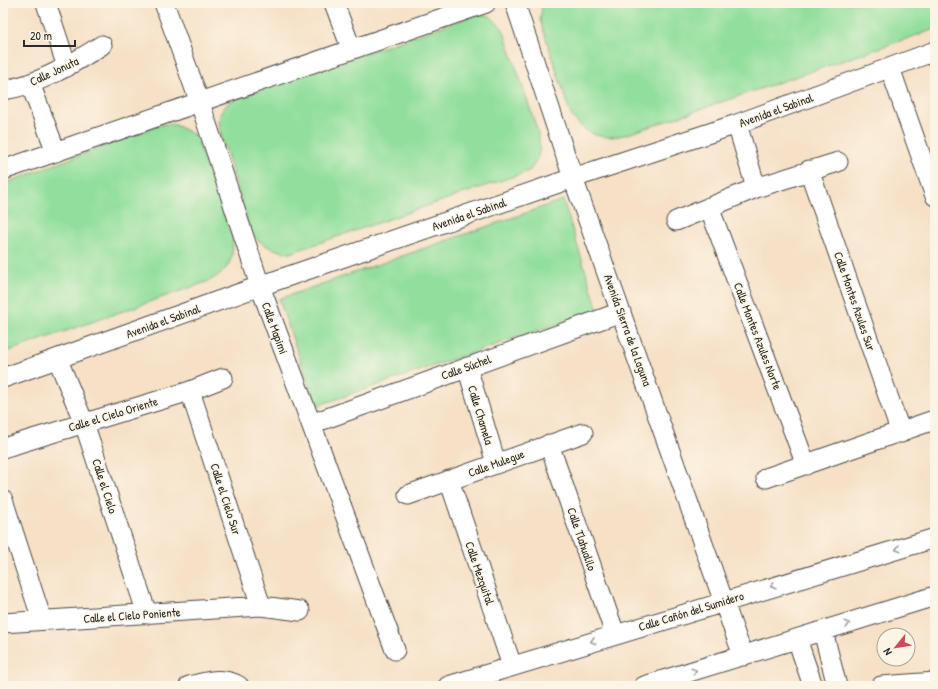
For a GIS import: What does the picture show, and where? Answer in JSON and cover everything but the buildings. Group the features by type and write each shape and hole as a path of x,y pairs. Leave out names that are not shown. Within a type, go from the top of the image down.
{"street":[{"path":"46,3 67,67"},
{"name":"Calle Mapimi","path":"164,3 200,103 260,286 395,650"},
{"path":"334,3 351,48"},
{"path":"3,170 200,103 351,48 486,3"},
{"name":"Avenida Sierra de la Laguna","path":"515,3 573,178 743,656"},
{"name":"Calle Jonuta","path":"3,90 30,83 67,67 102,45"},
{"name":"Avenida el Sabinal","path":"3,378 58,360 260,286 573,178 737,124 935,51"},
{"path":"890,68 935,196"},
{"path":"30,83 56,152"},
{"path":"737,124 756,188"},
{"path":"676,221 756,188 838,162"},
{"name":"Calle Montes Azules Sur","path":"809,170 901,433"},
{"name":"Calle Montes Azules Norte","path":"709,207 806,465"},
{"name":"Calle Súchel","path":"310,424 621,312"},
{"name":"Calle el Cielo","path":"58,360 84,423 147,614"},
{"name":"Calle Chamela","path":"467,367 496,463"},
{"name":"Calle el Cielo Oriente","path":"3,448 190,391 223,378"},
{"name":"Calle el Cielo Sur","path":"190,391 262,606"},
{"path":"766,478 901,433 931,421"},
{"name":"Calle Mulegue","path":"408,495 583,433"},
{"name":"Calle Tlahualilo","path":"549,444 615,634"},
{"name":"Calle Mezquital","path":"449,480 512,666"},
{"path":"3,500 42,620"},
{"name":"Calle Cañón del Sumidero","path":"448,686 935,538"},
{"path":"644,686 935,596"},
{"name":"Calle el Cielo Poniente","path":"3,623 262,606 300,611"},
{"path":"822,631 837,686"},
{"path":"798,639 813,686"},
{"path":"189,686 217,683 224,680 239,686"},
{"path":"881,686 935,682"}],"green space":[{"path":"545,3 935,3 935,29 634,132 615,137 607,137 599,136 585,129 571,115 540,20 542,7"},
{"path":"478,14 490,16 503,29 536,126 539,139 539,150 536,160 529,171 290,253 269,247 259,241 251,233 220,131 219,120 221,112 226,106 234,99"},
{"path":"163,124 176,125 196,136 232,238 233,246 229,264 221,273 209,281 3,353 3,184"},
{"path":"563,200 598,310 316,406 279,299"}]}
